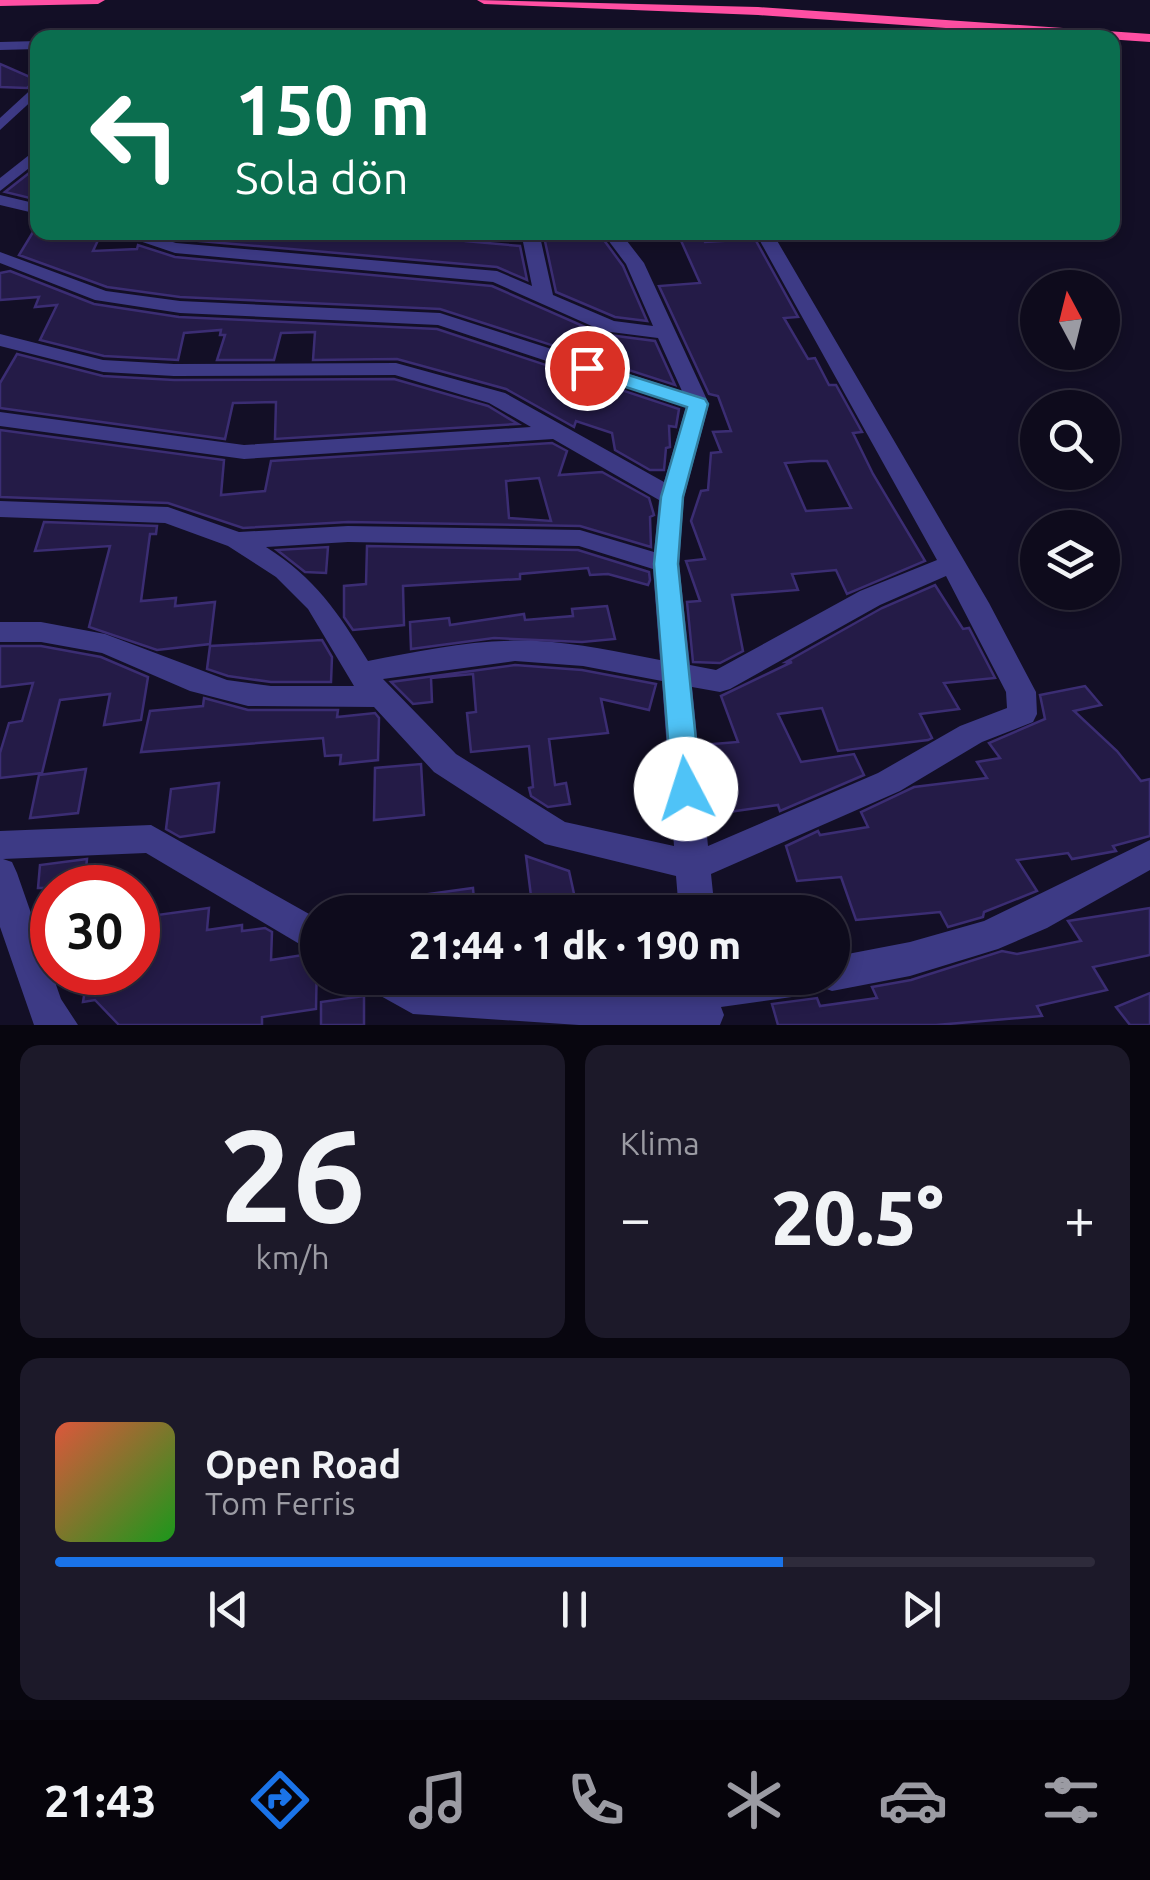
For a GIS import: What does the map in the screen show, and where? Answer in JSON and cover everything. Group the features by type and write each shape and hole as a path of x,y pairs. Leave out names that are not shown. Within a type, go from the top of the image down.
{"highway":[{"path":"0,2 98,0"},
{"path":"484,0 758,11 1034,30"},
{"path":"722,0 1150,27"},
{"path":"1120,36 1150,38"}],"street":[{"path":"0,46 30,45"},
{"path":"0,108 30,95"},
{"path":"0,126 30,97"},
{"path":"0,186 30,161"},
{"path":"0,200 30,207"},
{"path":"148,240 175,248 497,276 610,327 667,333"},
{"path":"532,240 544,298"},
{"path":"616,240 635,264 698,404 672,497 666,564 696,895"},
{"path":"0,508 168,514 236,540 285,571 318,603 360,672 445,763 557,834 694,865 888,782 971,734 1022,714 1021,692 768,240"},
{"path":"0,257 102,296 161,304 440,319 698,404"},
{"path":"0,340 104,366 174,370 396,369 496,398 672,497"},
{"path":"0,419 244,452 558,432"},
{"path":"236,540 348,534 580,538 666,564"},
{"path":"360,672 469,655 534,651 648,666 720,681 870,598 952,564"},
{"path":"0,632 42,631 71,636 161,663 206,686 243,692 382,696"},
{"path":"0,845 151,839 300,927"},
{"path":"850,971 898,963 988,936 1036,916 1150,854"},
{"path":"0,873 46,1010 59,1025"},
{"path":"411,995 704,1002 734,995"}],"building":[{"path":"0,64 30,77 27,88 0,87"},
{"path":"30,172 30,198 5,192"},
{"path":"30,237 30,240 98,240 93,251 137,249 138,245 175,257 492,286 601,334 655,341 675,385 440,309 180,297 107,287 19,255"},
{"path":"188,240 463,240 520,246 527,280 497,267"},
{"path":"545,240 604,240 623,266 647,321 615,317 556,292"},
{"path":"681,240 756,240 798,317 784,318 808,359 815,358 829,385 836,385 862,432 853,433 873,474 925,561 847,594 836,570 792,574 798,590 732,595 743,651 720,663 693,662 687,602 700,601 686,561 705,559 691,521 701,491 708,490 711,453 721,452 713,432 731,431 718,396 709,394 659,286 700,283","holes":["827,461 851,508 806,511 785,463"]},
{"path":"10,271 94,304 179,317 437,329 679,409 676,427 669,426 670,447 666,448 664,470 650,470 615,450 612,433 576,421 574,427 506,389 397,359 313,360 315,332 281,333 274,360 217,360 225,335 220,335 221,330 184,333 178,360 104,356 40,340 57,305 35,307 39,297 0,300 0,273"},
{"path":"17,354 103,376 174,380 394,379 488,406 518,424 275,439 276,402 233,403 225,439 0,408 0,383"},
{"path":"0,430 224,460 221,495 265,491 271,461 552,443 567,451 559,475 602,472 649,498 654,515 650,517 651,547 580,526 348,522 243,528 168,503 0,497","holes":["539,478 551,521 509,518 506,481"]},
{"path":"44,522 157,526 156,534 150,534 141,601 176,598 175,606 215,602 210,644 157,650 89,627 110,546 35,551"},
{"path":"367,546 578,550 649,572 650,580 648,585 608,574 590,575 588,568 520,574 520,579 403,586 404,625 353,630 344,617 344,586 366,584"},
{"path":"328,547 326,573 305,572 277,550"},
{"path":"935,585 963,629 969,628 995,678 944,683 959,709 920,714 932,738 928,740 838,751 822,708 778,714 801,762 854,754 864,775 780,811 778,805 714,814 706,788 702,745 738,742 721,696 792,662 786,662 882,608"},
{"path":"607,606 615,639 582,642 494,638 411,649 410,622 449,618 450,625 524,614 525,620 573,616 572,609"},
{"path":"322,640 332,657 331,682 271,682 207,669 210,646"},
{"path":"0,646 41,646 101,657 148,677 141,720 104,725 110,694 60,700 42,773 0,778 0,753 9,723 22,721 33,683 0,687"},
{"path":"515,665 582,670 656,684 649,710 601,699 608,733 549,739 555,785 566,783 570,804 548,807 531,796 529,746 471,752 467,713 476,712 473,674 431,678 432,702 413,704 391,682"},
{"path":"1085,686 1101,705 1074,711 1117,751 1141,781 1150,779 1150,836 1113,846 1116,851 1072,859 1068,853 1017,860 1037,891 984,912 983,917 948,927 940,912 856,920 841,877 797,881 786,846 818,831 820,835 868,827 861,812 914,787 987,778 977,762 1000,758 989,743 1045,719 1040,695"},
{"path":"204,698 248,710 338,710 337,717 375,713 379,718 378,760 340,764 341,755 325,756 323,738 141,752 150,711 203,706"},
{"path":"421,764 424,815 374,820 375,768"},
{"path":"86,769 78,813 30,818 39,775"},
{"path":"219,783 214,832 180,837 166,829 171,789"},
{"path":"526,856 569,871 574,895 531,895"},
{"path":"87,859 86,865 40,865"},
{"path":"473,888 474,895 421,895"},
{"path":"209,908 207,930 242,925 242,931 265,928 272,932 271,960 300,955 300,995 316,995 316,1009 262,1017 262,1025 119,1025 95,1000 83,1002 84,995 160,995 160,915"},
{"path":"1150,908 1150,955 1093,967 1107,990 1037,1006 1042,1016 936,1025 778,1025 772,1004 817,998 820,1006 877,998 872,987 911,980 1002,951 1017,954 1081,941 1068,921"},
{"path":"1150,993 1150,1025 1130,1025 1116,1007"},
{"path":"364,996 364,1025 321,1025 321,1002"}],"route":[{"path":"587,368 698,404 672,497 666,564 686,789"}]}
